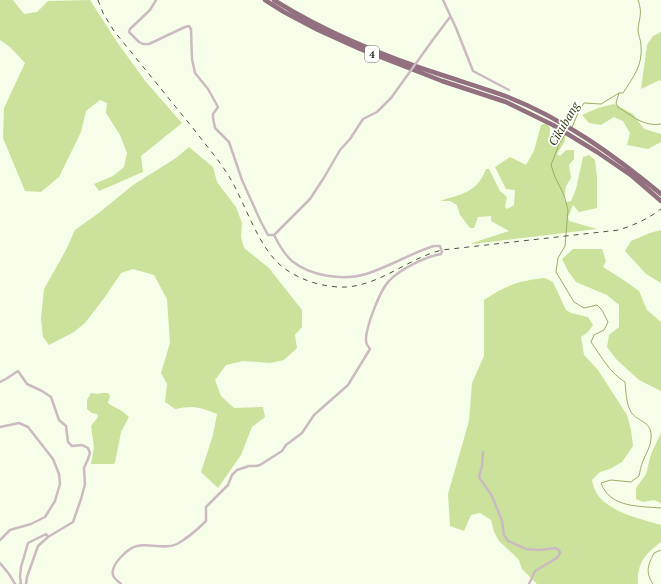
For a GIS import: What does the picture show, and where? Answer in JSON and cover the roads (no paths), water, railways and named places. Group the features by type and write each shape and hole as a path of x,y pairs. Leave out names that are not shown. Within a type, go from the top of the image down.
{"highway":[{"name":"4","path":"265,0 318,30 360,49 442,81 506,102 553,125 632,176 661,201"},
{"name":"4","path":"274,0 319,25 361,44 438,74 510,97 555,119 603,149 661,194"}],"street":[{"path":"156,0 150,9 130,29 129,32 139,42 146,44 185,27 189,26 191,28 192,60 195,73 218,106 213,114 215,128 229,142 242,180 268,235 274,235 310,199 340,150 350,139 363,119 377,112 391,98 450,17"},
{"path":"443,0 456,28 473,72 508,90"},
{"path":"121,584 112,573 114,567 124,555 137,546 172,545 179,542 206,521 206,507 228,485 235,472 248,466 260,465 282,451 286,445 304,431 314,415 339,395 350,383 370,349 366,342 369,323 387,282 404,269 423,260 441,254 442,252 440,246 434,246 368,273 355,276 336,276 314,272 300,267 287,255 274,235"},
{"path":"0,382 18,371 27,384 48,394 51,398 59,420 66,426 68,442 72,446 82,445 88,448 90,453 84,468 85,484 73,522 48,537 38,546 26,584"},
{"path":"0,427 19,423 28,428 53,459 59,474 60,484 55,501 45,517 31,524 10,530 0,540"},
{"path":"483,452 482,466 479,477 492,496 502,521 505,537 510,542 523,548 539,550 555,548 560,552 560,555 557,558 535,571 529,584"},
{"path":"20,584 21,567 28,543 46,534 48,537"},
{"path":"0,563 16,584"}],"waterway":[{"name":"Cikubang","path":"572,127 584,103 601,104 619,93 623,93 634,76 639,65 641,52 641,43 638,34 640,12 638,0"},
{"path":"619,93 616,103 618,107 633,117 649,124 661,124"},
{"name":"Cikubang","path":"565,135 560,142 551,165 564,195 568,210 565,246 558,258 556,272 574,302 584,308 597,305 602,310 608,322 604,330 594,335 591,342 610,369 625,382 627,400 632,414 647,424 651,432 650,444 642,463 639,476 631,482 611,480 601,483 605,491 618,501 635,506 661,508"},
{"name":"Cikubang","path":"653,584 650,580 648,568 654,553 661,550"}],"railway":[{"path":"98,0 103,13 114,31 226,171 267,250 275,260 291,273 314,283 339,287 360,285 442,250 619,230 641,221 661,209"}]}
